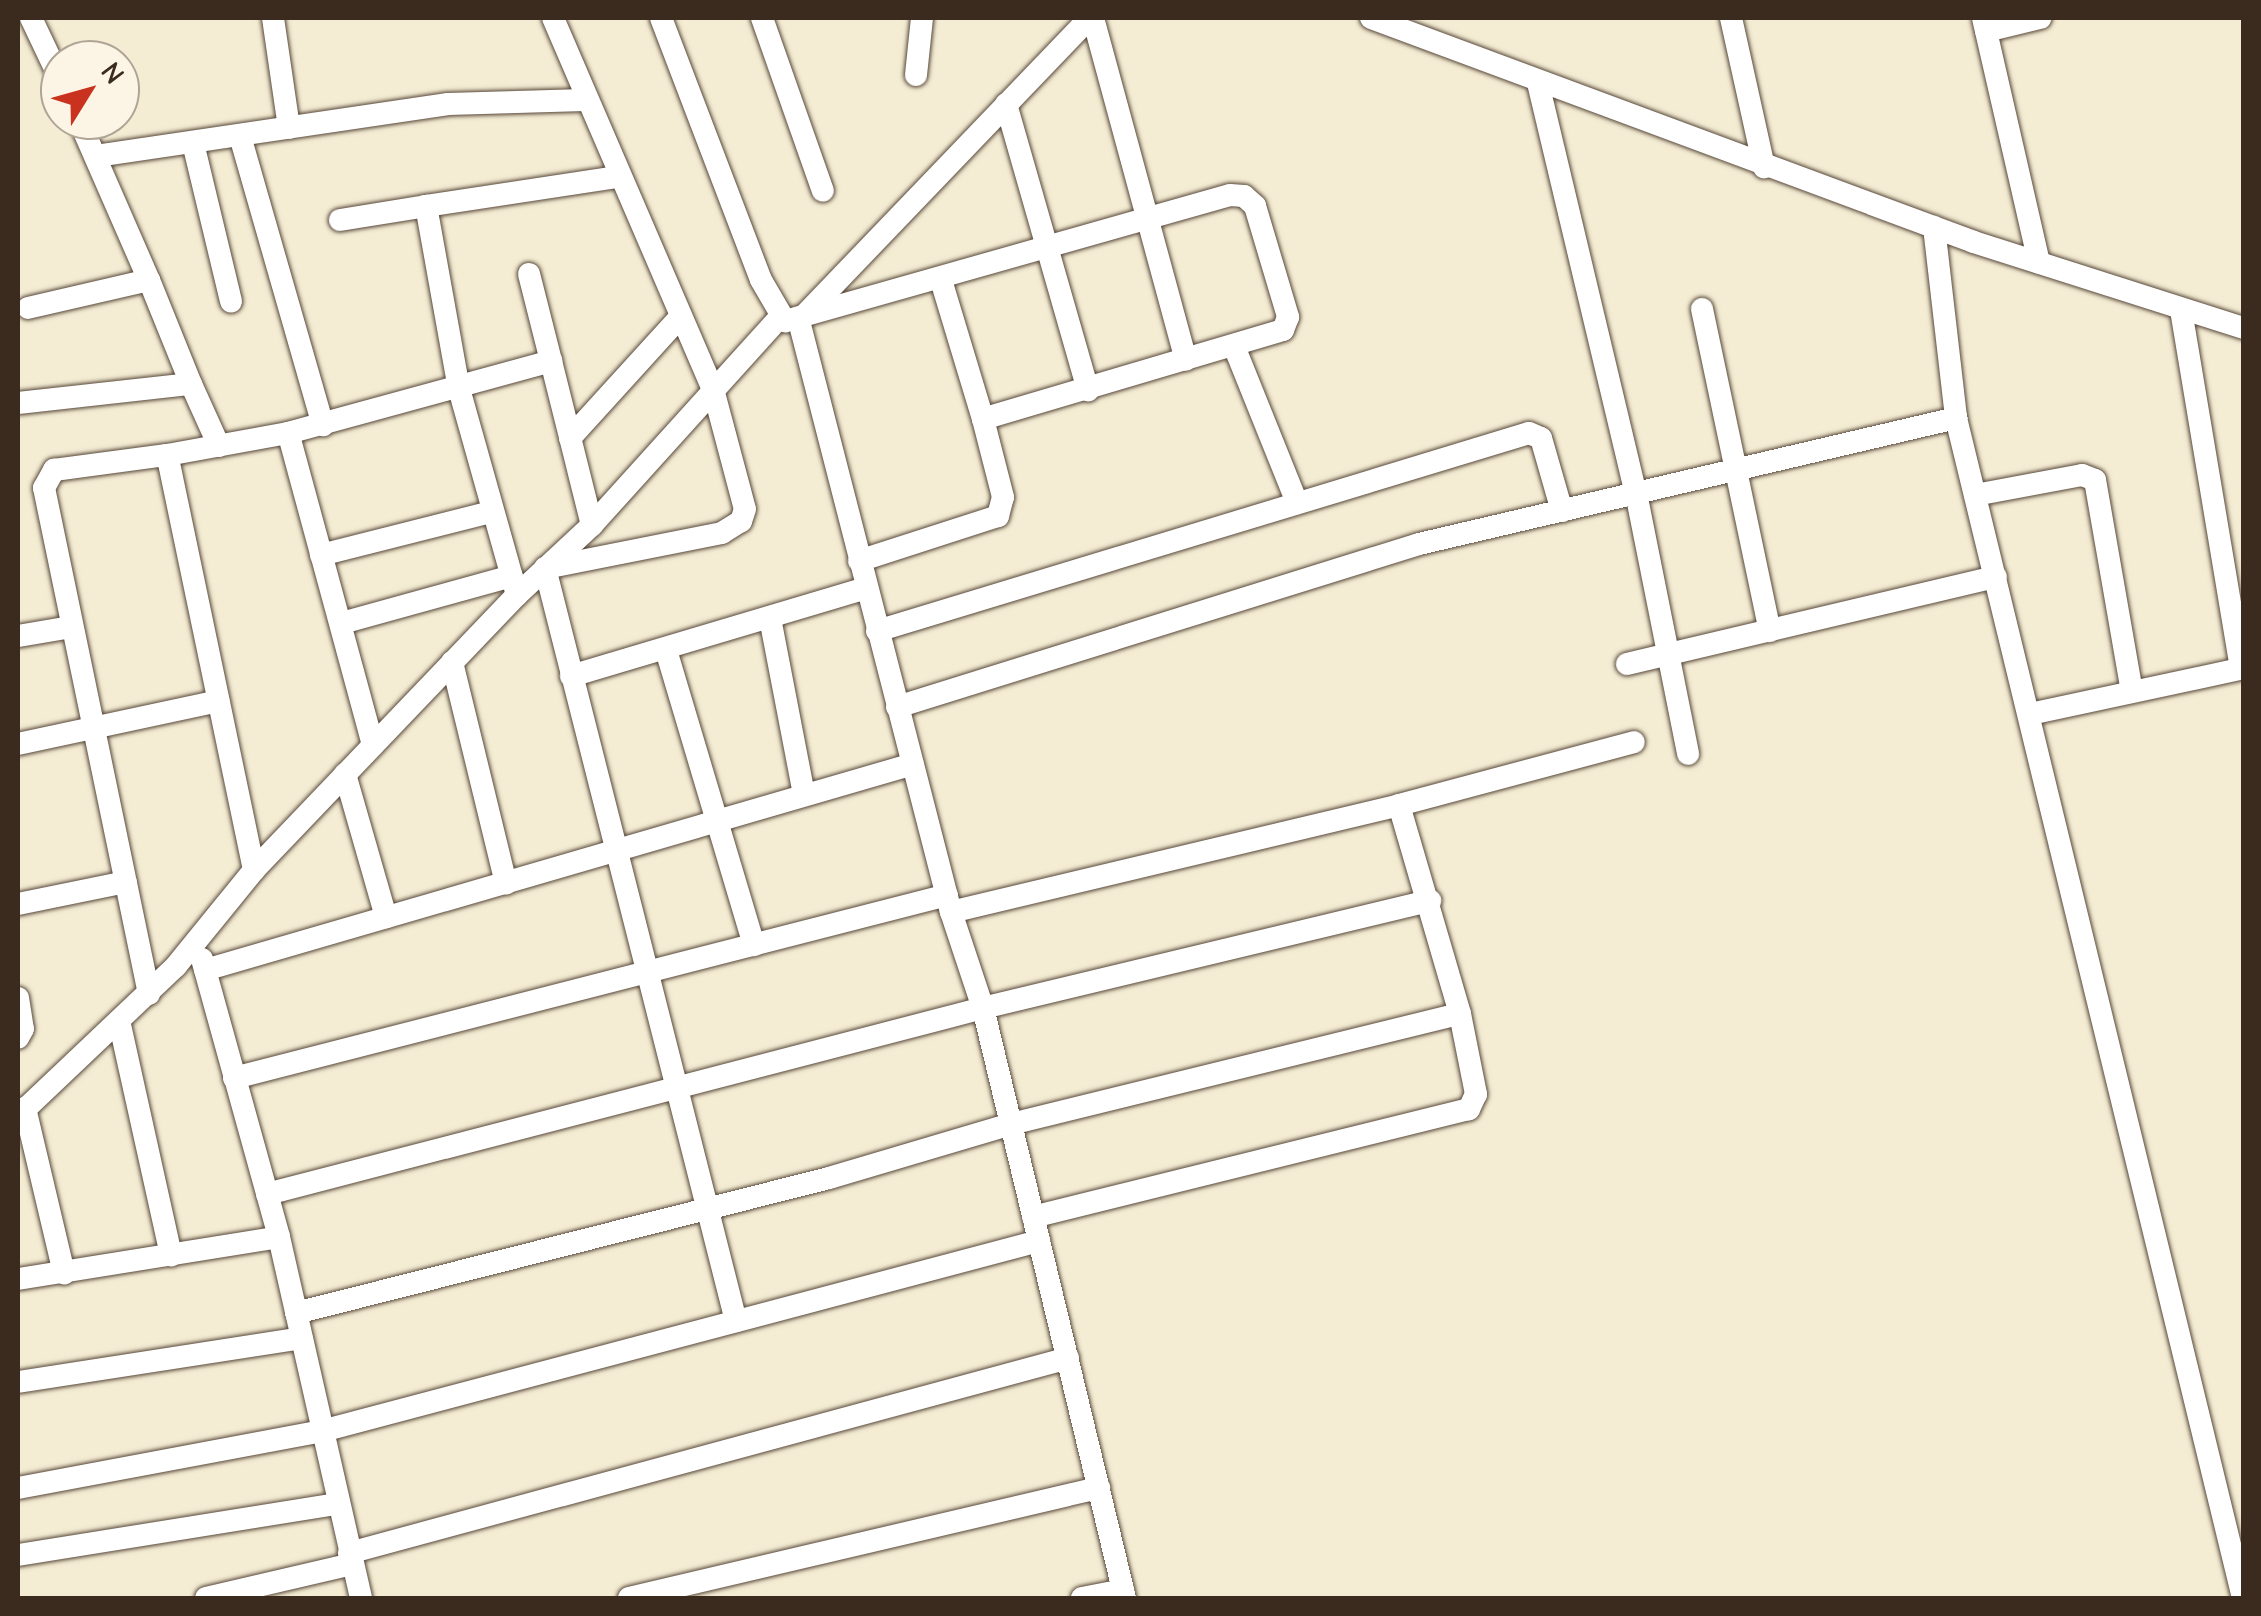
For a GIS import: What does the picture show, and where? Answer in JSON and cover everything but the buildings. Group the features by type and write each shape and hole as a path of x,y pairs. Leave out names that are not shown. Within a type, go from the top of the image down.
{"street":[{"path":"273,18 289,128"},
{"path":"545,568 722,533 742,521 744,500 713,390 617,178 553,18"},
{"path":"661,18 790,319 859,561 949,903 983,1008 1124,1594 1082,1598"},
{"path":"762,18 824,192"},
{"path":"916,75 922,18"},
{"path":"342,623 514,585 545,568 592,525 713,390 790,319 1091,18 1151,216 1186,360"},
{"path":"1371,18 1764,167 2039,263 2244,328"},
{"path":"1731,18 1764,167"},
{"path":"2039,263 1984,24 2040,18"},
{"path":"1538,84 1636,493 1688,754"},
{"path":"96,156 448,104 585,100"},
{"path":"1006,104 1088,390"},
{"path":"240,136 323,425"},
{"path":"89,140 219,446"},
{"path":"193,143 231,300"},
{"path":"340,220 617,178"},
{"path":"790,319 1048,250 1230,195 1250,199 1288,323 1234,346 983,419"},
{"path":"426,206 459,390 514,585"},
{"path":"1934,227 1956,418 2243,1598"},
{"path":"529,274 592,525"},
{"path":"28,308 149,280"},
{"path":"859,561 998,516 1003,497 941,280"},
{"path":"1702,309 1731,471 1770,631"},
{"path":"2030,714 2242,668 2181,310"},
{"path":"570,438 680,318"},
{"path":"1234,346 1297,503"},
{"path":"149,994 70,627 44,479 54,470 288,434 459,390 550,361"},
{"path":"18,402 190,384"},
{"path":"897,707 1419,544 1956,418"},
{"path":"877,631 1533,433 1541,438 1562,510"},
{"path":"288,434 372,745"},
{"path":"167,455 254,870"},
{"path":"1976,495 2082,475 2095,480 2132,691"},
{"path":"322,555 491,512"},
{"path":"545,568 712,1208 736,1321"},
{"path":"1627,664 1996,578"},
{"path":"64,1273 20,1111 120,1025 197,941 254,870 452,662 514,585"},
{"path":"571,676 866,588"},
{"path":"770,618 804,795"},
{"path":"18,636 70,627"},
{"path":"666,650 754,945"},
{"path":"452,662 506,883"},
{"path":"18,744 218,701"},
{"path":"234,1078 754,945 1400,805 1634,742"},
{"path":"204,970 617,850 716,817 912,764"},
{"path":"345,774 386,918"},
{"path":"1033,1217 1469,1109 1476,1094 1460,1014 1400,805"},
{"path":"18,904 126,882"},
{"path":"267,1194 983,1008 1430,901"},
{"path":"197,941 279,1237 361,1598"},
{"path":"18,998 23,1029 18,1038"},
{"path":"296,1313 712,1208 1011,1124 1460,1014"},
{"path":"120,1025 171,1255"},
{"path":"18,1279 279,1237"},
{"path":"18,1488 322,1431 1039,1241"},
{"path":"18,1382 302,1338"},
{"path":"206,1598 1068,1358"},
{"path":"629,1598 1099,1488"},
{"path":"18,1555 338,1504"}]}
